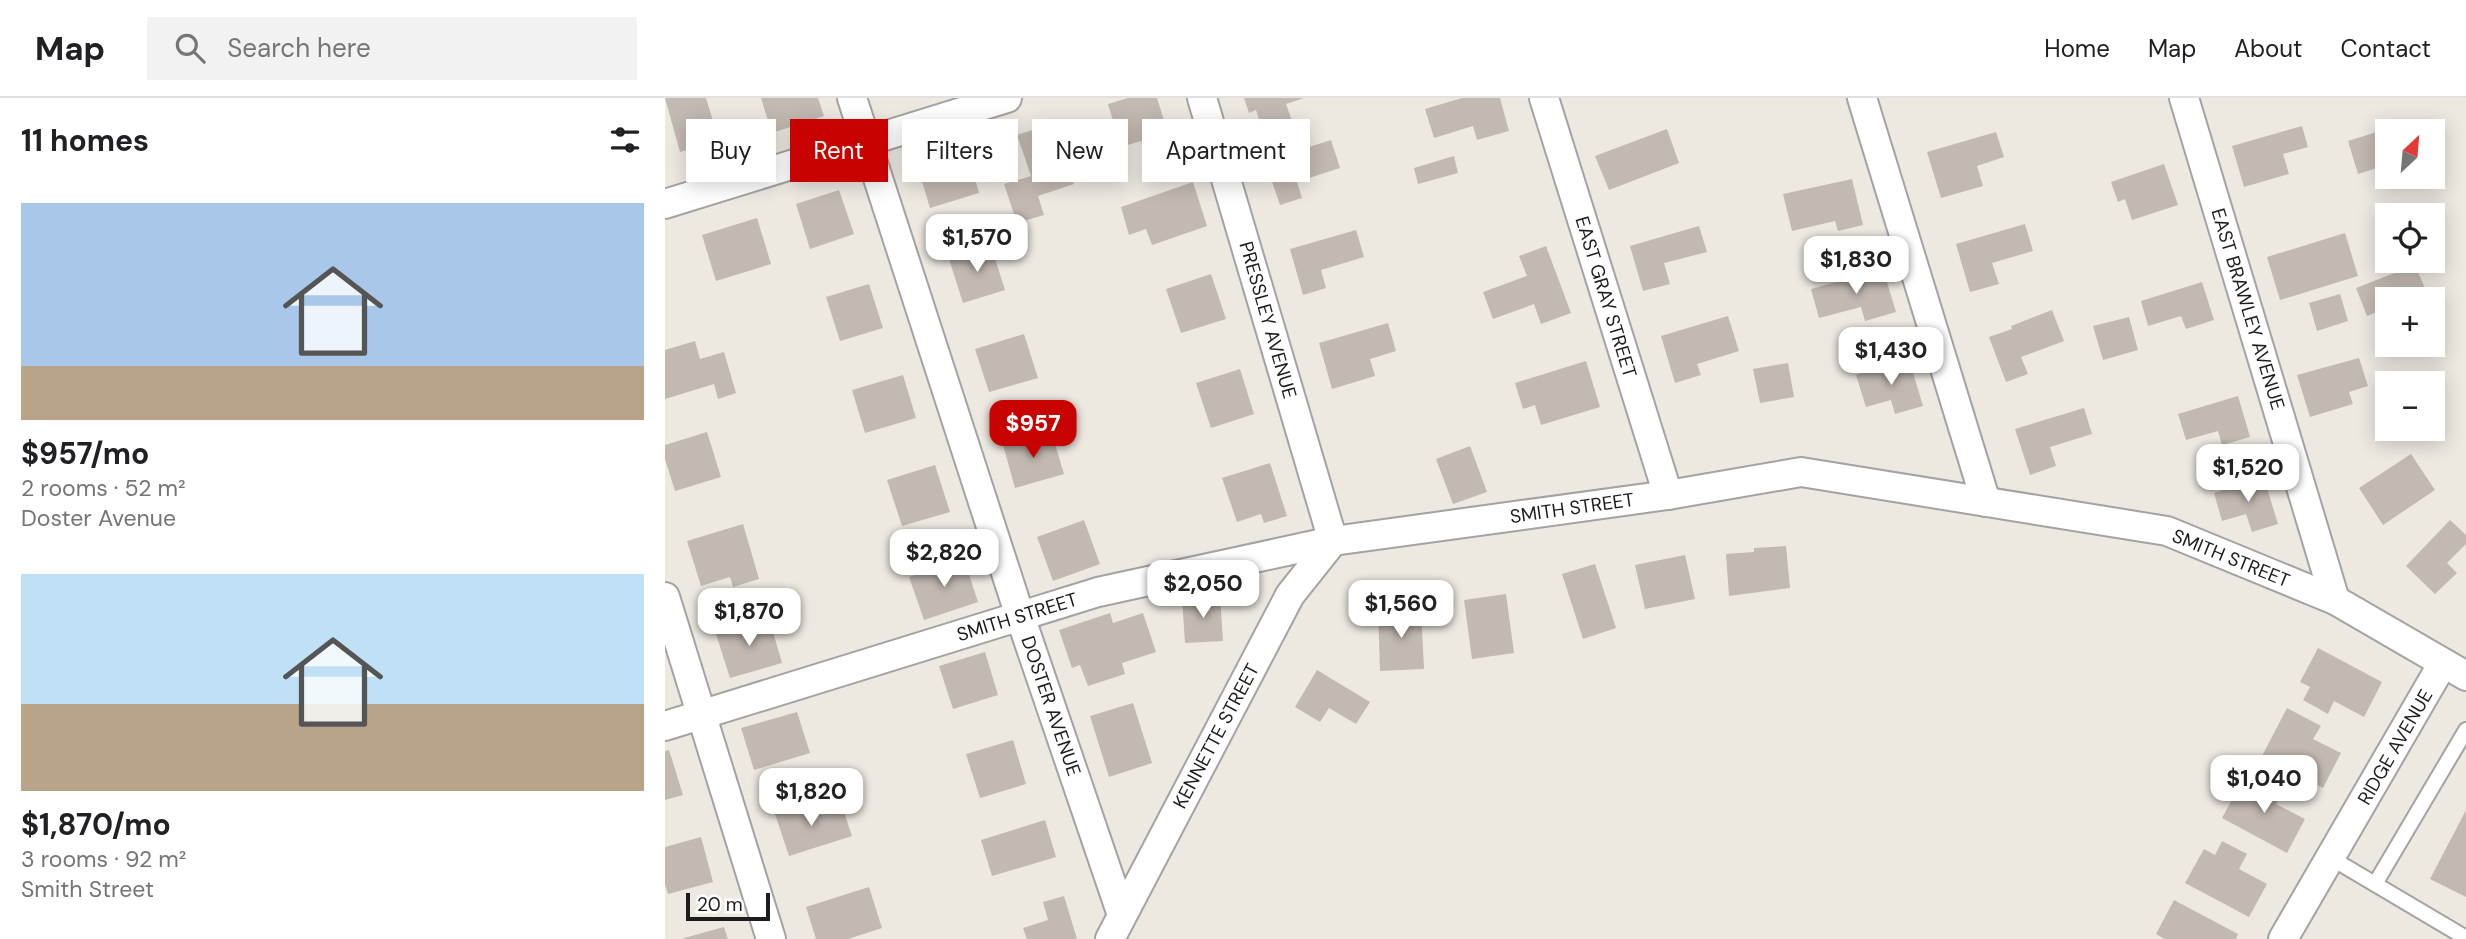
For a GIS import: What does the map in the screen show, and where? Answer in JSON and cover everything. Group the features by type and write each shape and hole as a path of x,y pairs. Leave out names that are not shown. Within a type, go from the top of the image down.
{"street":[{"name":"DOSTER AVENUE","path":"852,98 858,119"},
{"path":"888,135 1007,98"},
{"name":"PRESSLEY AVENUE","path":"1202,98 1333,541"},
{"name":"EAST GRAY STREET","path":"1544,98 1668,495"},
{"path":"1863,98 1986,502"},
{"name":"EAST BRAWLEY AVENUE","path":"2185,98 2335,600"},
{"path":"665,204 790,165"},
{"name":"DOSTER AVENUE","path":"878,182 1020,616 1116,927"},
{"name":"SMITH STREET","path":"665,726 1098,592 1333,541 1668,495 1801,472 2167,531 2335,600 2455,669"},
{"name":"KENNETTE STREET","path":"1116,927 1290,595 1333,541"},
{"path":"665,597 771,939"},
{"name":"RIDGE AVENUE","path":"2283,939 2330,858 2455,669"}],"lane":[{"path":"2375,884 2466,730"},
{"path":"2330,858 2466,938"}],"building":[{"path":"665,98 706,98 712,119 686,119 686,150 680,152"},
{"path":"761,98 818,98 824,116 815,119 790,119 790,127 776,132 776,119 768,119"},
{"path":"1128,98 1157,98 1164,119 1142,119 1142,141 1128,145 1128,119 1113,119 1108,104"},
{"path":"1244,98 1304,98 1286,104 1291,119 1259,119 1256,110 1249,113"},
{"path":"1462,98 1500,98 1509,131 1477,140 1473,126 1434,138 1425,109"},
{"path":"2302,126 2308,147 2283,154 2289,174 2244,187 2232,146"},
{"path":"1667,129 1679,163 1609,190 1595,156"},
{"path":"1032,130 1032,182 1074,184 1038,196 1044,215 1017,223 1004,184 1031,176 1018,135"},
{"path":"1996,132 2004,157 1977,166 1983,186 1941,198 1927,152"},
{"path":"2375,133 2375,169 2358,174 2348,141"},
{"path":"1331,140 1340,168 1310,178 1310,147"},
{"path":"1454,156 1458,173 1418,184 1414,168"},
{"path":"2164,164 2178,205 2132,220 2125,199 2118,202 2111,182"},
{"path":"1852,179 1863,225 1838,231 1835,221 1792,231 1783,194"},
{"path":"922,182 976,182 979,193 930,208"},
{"path":"1193,182 1207,226 1152,245 1146,229 1129,235 1121,207"},
{"path":"1272,182 1297,182 1302,198 1280,205"},
{"path":"839,190 854,234 810,249 796,204"},
{"path":"757,218 771,264 716,281 702,235"},
{"path":"2025,224 2033,251 1992,263 1999,284 1970,292 1956,244"},
{"path":"1699,226 1707,252 1664,263 1670,284 1643,291 1630,246"},
{"path":"1356,230 1364,257 1321,270 1326,288 1303,295 1290,249"},
{"path":"2345,233 2358,276 2280,300 2267,257"},
{"path":"991,246 1005,290 963,303 949,259"},
{"path":"1546,246 1571,313 1541,324 1534,304 1493,319 1483,292 1527,276 1519,256"},
{"path":"1883,269 1896,312 1865,321 1861,307 1819,318 1811,289"},
{"path":"2394,273 2418,273 2424,287 2375,287 2375,313 2367,316 2356,288"},
{"path":"1211,274 1226,319 1181,333 1166,289"},
{"path":"2202,282 2214,320 2186,329 2181,316 2148,326 2141,301"},
{"path":"869,284 883,328 840,341 826,297"},
{"path":"2340,294 2348,321 2317,331 2309,303"},
{"path":"2052,310 2064,341 2021,357 2028,374 2006,382 1989,337"},
{"path":"1728,316 1739,351 1697,364 1701,375 1675,383 1661,336"},
{"path":"2129,317 2138,350 2103,360 2093,326"},
{"path":"1388,323 1396,351 1370,359 1375,376 1332,389 1319,343"},
{"path":"1024,334 1038,378 989,392 975,349"},
{"path":"695,341 700,359 724,352 736,393 718,399 714,384 665,399 665,350"},
{"path":"2359,358 2368,386 2349,392 2353,404 2310,417 2297,375"},
{"path":"1909,359 1923,406 1895,414 1891,400 1866,407 1856,375"},
{"path":"1586,361 1600,407 1541,425 1535,405 1523,409 1515,383"},
{"path":"1788,363 1794,397 1760,403 1753,369"},
{"path":"1240,369 1254,414 1211,428 1196,383"},
{"path":"903,375 916,418 865,433 852,390"},
{"path":"2238,396 2250,437 2222,445 2218,431 2186,440 2178,414"},
{"path":"2084,408 2092,434 2050,447 2056,466 2030,475 2015,429"},
{"path":"1051,431 1064,474 1015,488 1003,445"},
{"path":"707,432 721,477 675,491 665,459 665,445"},
{"path":"1470,446 1487,492 1453,504 1436,459"},
{"path":"2411,454 2435,490 2383,525 2359,488"},
{"path":"1270,463 1287,516 1264,523 1261,514 1237,522 1222,478"},
{"path":"935,465 950,512 902,526 887,480"},
{"path":"2264,478 2278,524 2252,532 2246,514 2222,521 2214,493"},
{"path":"1084,520 1100,564 1053,581 1037,537"},
{"path":"2450,520 2466,535 2466,544 2447,563 2457,573 2435,594 2406,566"},
{"path":"743,524 759,579 733,587 730,577 701,586 687,541"},
{"path":"1786,546 1790,588 1729,596 1726,554 1754,552 1754,548"},
{"path":"1685,555 1695,599 1645,609 1635,565"},
{"path":"964,559 978,602 924,620 909,577"},
{"path":"1595,564 1616,628 1583,639 1562,574"},
{"path":"1506,594 1514,653 1472,659 1464,600"},
{"path":"1220,596 1223,641 1185,643 1182,598"},
{"path":"1421,609 1424,669 1380,671 1378,610"},
{"path":"1110,613 1113,623 1143,613 1156,652 1122,663 1125,674 1088,686 1080,665 1072,668 1059,630"},
{"path":"769,618 782,663 730,678 716,634"},
{"path":"2318,648 2382,682 2364,717 2334,701 2328,714 2303,700 2310,687 2300,682"},
{"path":"985,652 998,695 953,709 939,666"},
{"path":"1317,670 1370,702 1356,724 1329,708 1320,722 1295,707"},
{"path":"1133,703 1152,763 1109,777 1090,716"},
{"path":"2287,708 2321,726 2313,739 2341,753 2323,788 2262,756"},
{"path":"797,712 810,753 754,770 741,728"},
{"path":"1013,740 1026,784 980,798 966,754"},
{"path":"669,750 683,795 665,800 665,751"},
{"path":"2259,777 2283,790 2276,804 2305,819 2287,853 2222,818 2241,783 2252,789"},
{"path":"816,801 822,815 843,809 852,836 789,856 775,814"},
{"path":"2466,810 2466,897 2430,879"},
{"path":"1045,820 1056,857 992,876 981,840"},
{"path":"701,837 713,882 668,894 665,885 665,847"},
{"path":"2222,841 2247,854 2239,869 2267,884 2249,917 2185,883 2204,849 2215,855"},
{"path":"869,887 882,928 848,939 816,939 806,907"},
{"path":"1064,896 1077,939 1027,939 1023,928 1048,920 1043,902"},
{"path":"2174,900 2238,934 2236,939 2165,939 2156,934"},
{"path":"724,927 728,939 684,939 684,938"}]}
